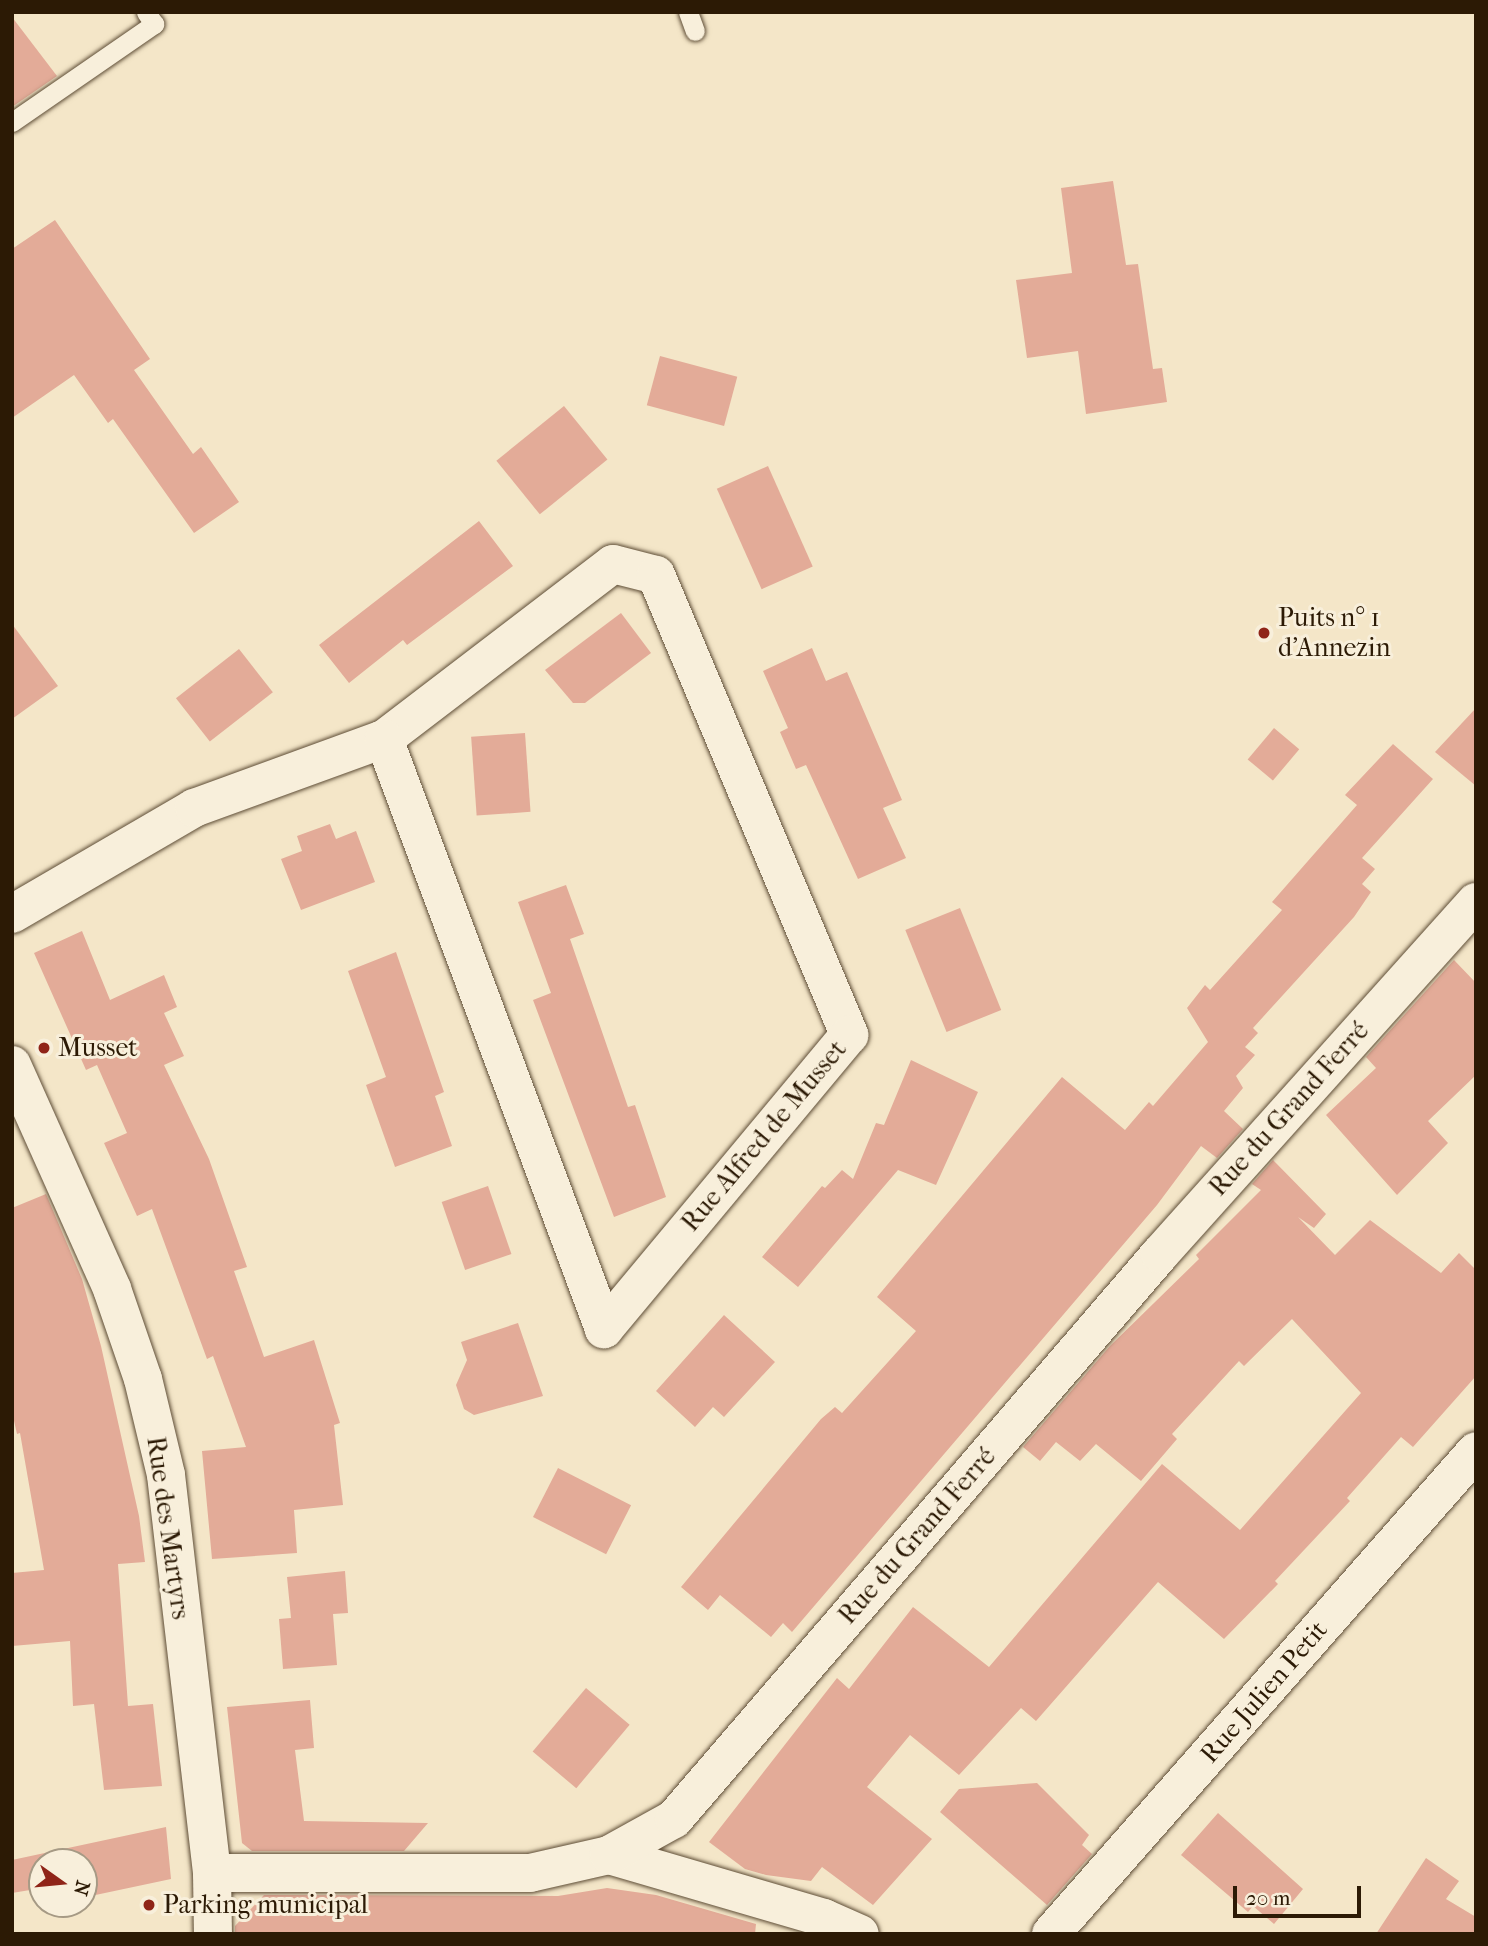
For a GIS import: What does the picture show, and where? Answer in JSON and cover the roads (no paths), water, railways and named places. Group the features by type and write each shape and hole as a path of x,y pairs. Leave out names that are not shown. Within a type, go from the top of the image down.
{"street":[{"name":"Rue Alfred de Musset","path":"12,914 194,808 384,739 613,564 656,575 849,1035 604,1329 384,739"},
{"name":"Rue du Grand Ferré","path":"212,1873 530,1873 609,1855 674,1819 1151,1264 1476,902"},
{"name":"Rue des Martyrs","path":"12,1065 113,1289 143,1379 166,1475 212,1873 213,1934"},
{"name":"Rue Julien Petit","path":"1051,1934 1476,1451"},
{"path":"609,1855 824,1918 860,1934"}],"lane":[{"path":"12,122 154,24 146,12"},
{"path":"688,12 695,31"}],"place":[{"name":"Puits n° 1 d'Annezin","path":"1264,633"},
{"name":"Musset","path":"44,1048"},
{"name":"Parking municipal","path":"149,1905"}]}
